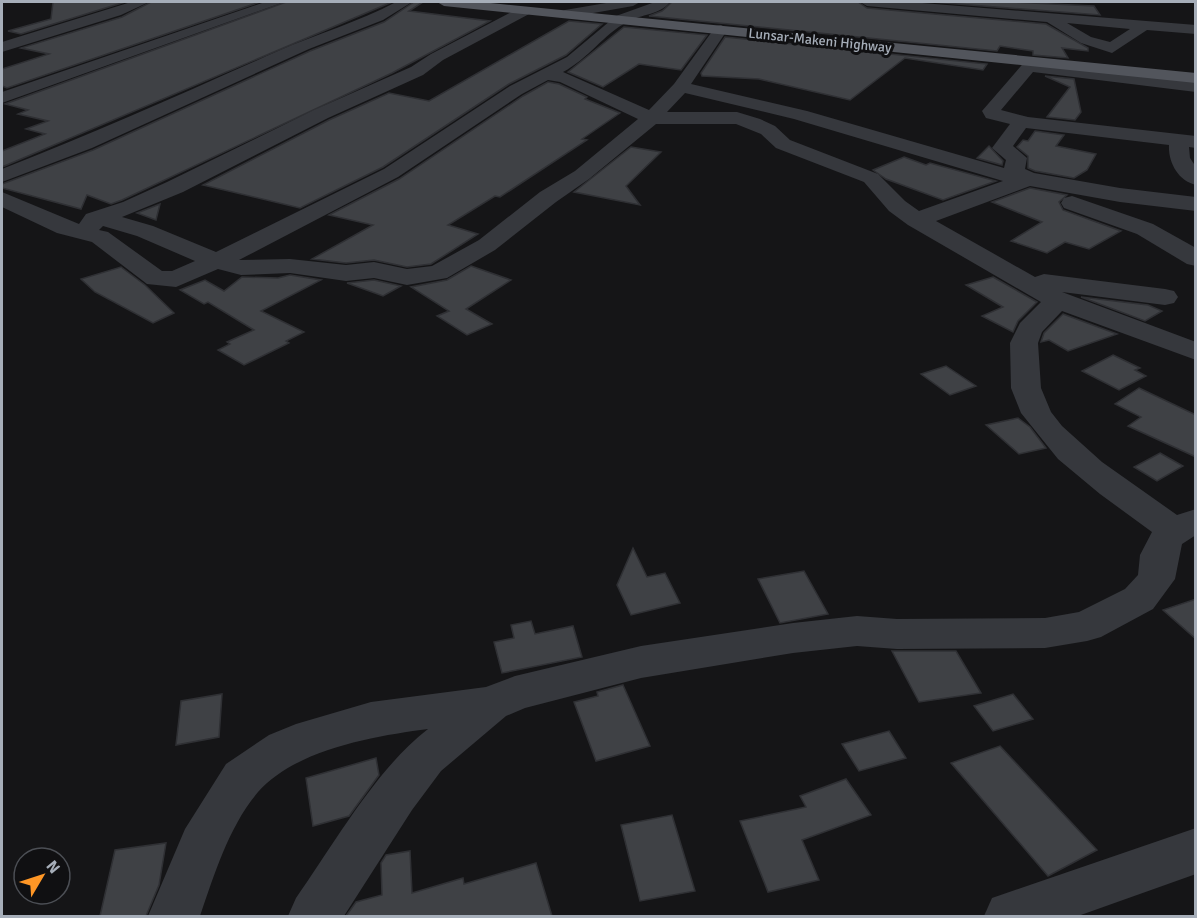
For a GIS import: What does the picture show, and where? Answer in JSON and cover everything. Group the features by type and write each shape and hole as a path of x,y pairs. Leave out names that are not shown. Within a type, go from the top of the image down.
{"main road":[{"name":"Lunsar-Makeni Highway","path":"444,2 722,29 1032,65 1115,59 1196,78"}],"street":[{"path":"2,46 142,2"},
{"path":"2,98 277,2"},
{"path":"2,176 85,144 162,107 378,17 405,2"},
{"path":"565,14 633,2"},
{"path":"92,225 110,243 156,279 176,279 391,173 432,144 482,115 516,90 573,60 621,19 658,6 663,2"},
{"path":"867,2 1196,30"},
{"path":"1136,7 1145,25"},
{"path":"92,225 175,187 321,114 417,71 437,57 526,10"},
{"path":"1045,16 1115,59 1196,67"},
{"path":"1115,59 1145,25"},
{"path":"2,200 55,223 145,231 216,261 241,268 290,266 346,273 374,270 407,277 424,277 438,273 487,245 548,197 582,175 651,118 681,87 697,60 722,29"},
{"path":"1196,87 1032,65 992,111 998,116 1021,122 1187,141 1177,158 1182,168 1196,179"},
{"path":"547,75 564,77 651,118 735,109 800,115 1023,181 1130,222 1192,249 1176,271 1164,282 1169,317 1189,350"},
{"path":"681,87 735,109 768,130 783,144 871,178 882,187 890,201 916,220 1055,299 1189,350"},
{"path":"1021,122 1002,148 1017,158 1012,167 1023,181"},
{"path":"916,220 1023,181 1196,204"},
{"path":"1021,281 1165,297"},
{"path":"314,916 395,795 425,757 491,704 515,693 640,662 793,638 858,631 897,634 1045,633 1087,626 1139,599 1156,579 1159,555 1184,526 1104,481 1067,450 1036,413 1026,392 1023,354 1027,333 1044,316 1055,299"},
{"path":"174,916 186,880 218,818 243,777 277,753 315,734 424,711 491,704"},
{"path":"1010,916 1196,851"}],"building":[{"path":"53,2 125,2 21,34 8,31 51,19"},
{"path":"151,2 260,2 7,88 2,86 2,69 49,54 21,48 122,17"},
{"path":"286,2 392,2 2,167 2,151 45,134 26,129 48,121 18,114 28,110 5,104"},
{"path":"414,2 423,2 409,11 490,21 392,73 111,204 87,195 81,209 2,188 2,184 93,150 310,51 384,22"},
{"path":"672,2 858,2 867,8 1046,24 1088,48 1088,51 1062,48 1068,58 1033,55 1033,51 1000,46 997,51 649,16 662,11"},
{"path":"932,2 1012,2 1094,6 1100,15"},
{"path":"569,21 602,24 566,55 509,84 383,167 300,208 203,185 329,120 389,93 429,101"},
{"path":"624,27 707,35 681,70 639,64 603,87 568,72"},
{"path":"725,37 987,64 983,70 905,58 850,100 759,79 702,76 701,73"},
{"path":"1045,76 1074,79 1081,112 1075,120 1047,117 1070,87"},
{"path":"548,82 559,84 587,97 585,99 620,113 582,139 587,140 500,197 495,196 448,225 478,234 431,264 407,267 374,260 346,263 312,259 373,225 329,215 399,179 523,96"},
{"path":"1035,131 1064,135 1056,146 1096,154 1087,170 1074,178 1035,171 1028,168 1028,156 1017,147 1023,140 1028,141"},
{"path":"989,146 1003,161 1002,165 977,158"},
{"path":"631,147 661,152 626,186 640,205 574,192"},
{"path":"904,157 926,165 930,163 996,181 943,200 886,179 873,170"},
{"path":"1030,188 1067,195 1059,202 1063,210 1121,231 1089,249 1065,242 1047,253 1011,241 1042,222 992,202"},
{"path":"160,204 156,220 137,213"},
{"path":"471,266 511,280 466,309 492,324 467,335 437,316 449,311 411,287 447,280"},
{"path":"121,267 145,285 174,313 153,323 95,292 81,279"},
{"path":"290,275 321,280 261,311 304,332 286,341 289,343 244,365 218,350 230,344 227,342 254,330 208,302 204,304 180,290 205,280 224,291 242,277 278,278"},
{"path":"993,277 1037,302 1018,321 1013,332 982,316 1003,307 966,285"},
{"path":"374,280 401,286 383,296 347,283"},
{"path":"1081,297 1148,305 1162,311 1145,321"},
{"path":"1063,314 1117,334 1068,351 1049,340 1041,342 1044,333"},
{"path":"1113,355 1140,368 1135,370 1146,376 1119,390 1082,371"},
{"path":"946,366 976,386 950,395 921,374"},
{"path":"1139,388 1196,415 1196,457 1128,426 1141,417 1115,404"},
{"path":"1018,418 1030,427 1046,448 1019,454 986,425"},
{"path":"1160,453 1183,466 1157,481 1134,467"},
{"path":"633,548 647,577 665,573 680,603 631,615 617,585"},
{"path":"804,571 828,614 780,623 758,579"},
{"path":"1196,599 1196,639 1163,610"},
{"path":"531,621 535,634 573,626 582,657 502,673 494,642 514,638 511,625"},
{"path":"892,651 956,651 981,693 919,702"},
{"path":"623,685 650,746 596,761 574,702 598,696 597,692"},
{"path":"222,694 219,737 176,745 181,701"},
{"path":"1013,694 1033,719 993,731 974,706"},
{"path":"889,731 906,758 859,771 842,744"},
{"path":"1000,746 1097,850 1048,876 951,763"},
{"path":"376,758 379,775 349,816 313,826 306,778"},
{"path":"846,779 871,815 802,840 819,880 768,892 740,821 806,807 800,796"},
{"path":"672,815 695,891 640,901 621,825"},
{"path":"166,843 159,885 146,916 100,916 115,850"},
{"path":"410,851 412,893 463,878 464,884 536,863 552,916 346,916 356,902 382,895 381,863 386,855"}]}
